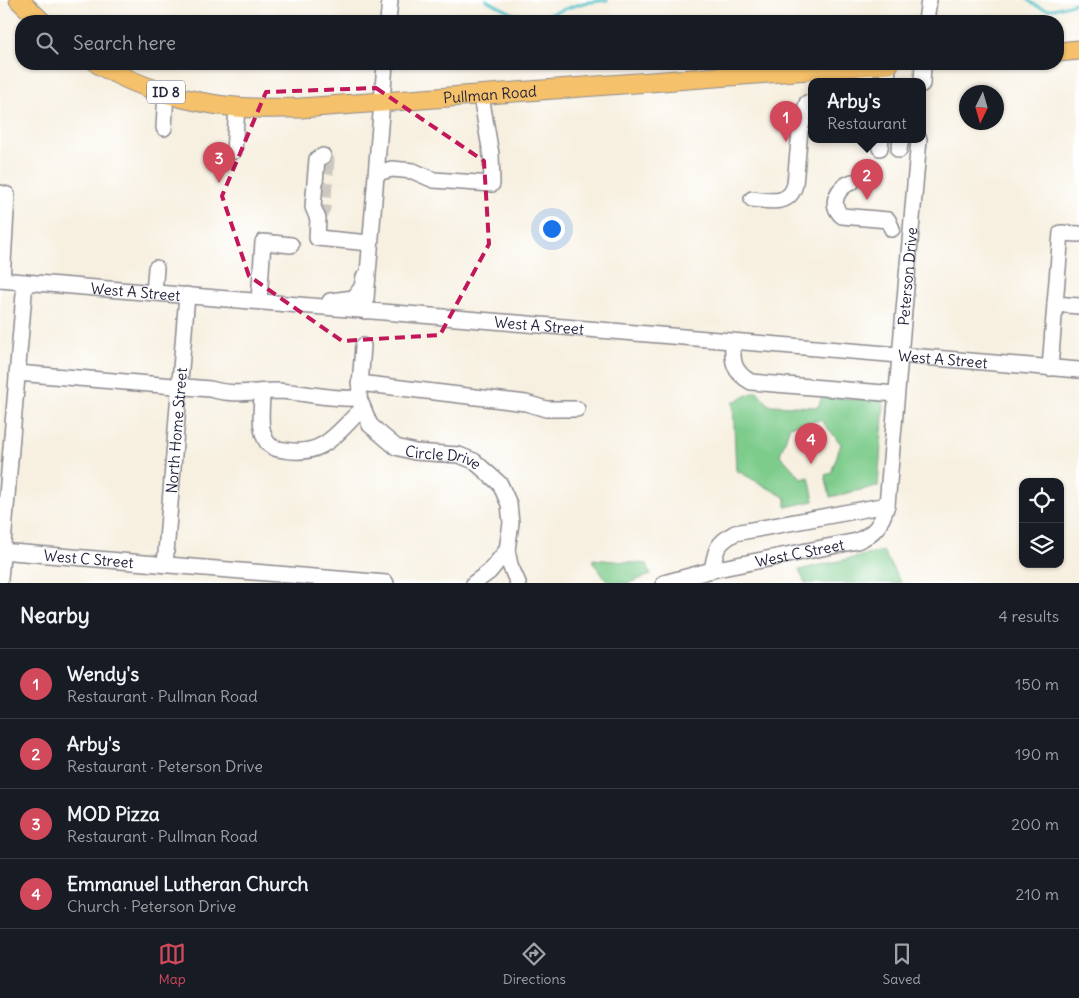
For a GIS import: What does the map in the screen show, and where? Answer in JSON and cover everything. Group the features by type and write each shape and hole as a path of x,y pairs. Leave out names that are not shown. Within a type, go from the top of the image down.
{"main road":[{"path":"19,0 35,15"},
{"path":"1064,51 1079,50"},
{"name":"Pullman Road","path":"108,70 122,78 166,92 200,102 237,108 301,108 866,73"}],"street":[{"path":"389,15 390,0"},
{"path":"927,15 929,0"},
{"path":"365,311 385,70"},
{"path":"164,128 166,92"},
{"path":"377,173 392,169 413,171 434,180 492,184 491,154 481,96"},
{"path":"752,199 777,202 788,198 792,194 795,184 802,116 807,103"},
{"path":"234,152 237,108"},
{"name":"Peterson Drive","path":"887,504 919,143"},
{"path":"323,156 317,159 313,207 318,219 316,238 370,247"},
{"path":"852,182 844,184 838,191 835,205 837,212 842,216 888,220 892,229"},
{"path":"0,193 7,195 1,280"},
{"path":"1050,368 1061,233 1079,234"},
{"path":"291,245 263,242 259,301 342,301 354,298 362,287 370,247"},
{"path":"154,293 156,268"},
{"name":"West A Street","path":"1,280 1079,370"},
{"path":"0,579 25,282"},
{"name":"North Home Street","path":"165,565 187,296"},
{"path":"1055,304 1079,306"},
{"path":"734,342 733,364 742,378 751,382 896,394"},
{"path":"262,392 263,432 267,442 273,448 305,452 315,450 323,446 360,397 363,346"},
{"path":"17,373 210,389 226,394 278,391 341,399 360,397 526,403 546,409 577,409"},
{"name":"Circle Drive","path":"360,397 370,426 396,447 415,452 459,455 483,467 495,478 500,484 509,504 511,523 508,550 510,565 518,583"},
{"path":"712,570 716,549 721,541 735,533 887,504"},
{"name":"West C Street","path":"664,583 712,570 857,541 870,535 878,528 887,504"},
{"path":"474,583 489,572 508,550"},
{"name":"West C Street","path":"1,551 386,583"}],"highlighted area":[{"path":"376,88 484,161 489,244 440,335 342,341 249,276 222,196 266,92"}],"green space":[{"path":"757,391 769,405 818,407 822,397 879,400 884,403 878,486 830,497 825,475 831,473 841,444 821,420 790,426 780,455 802,479 809,477 814,501 786,507 786,498 736,470 733,402"},
{"path":"883,551 901,583 805,583 799,570"},
{"path":"593,559 647,564 651,575 628,583 609,583 593,563"}],"waterway":[{"path":"486,0 514,14 523,15"},
{"path":"547,15 583,3 607,0"},
{"path":"1028,0 1041,8 1047,9 1059,8 1079,2"}],"tunnel":[{"path":"318,219 323,208 327,160 323,156"}],"place":[{"name":"Wendy's","path":"786,142"},
{"name":"MOD Pizza","path":"219,183"},
{"name":"Arby's","path":"867,200"},
{"name":"Emmanuel Lutheran Church","path":"811,464"}]}
